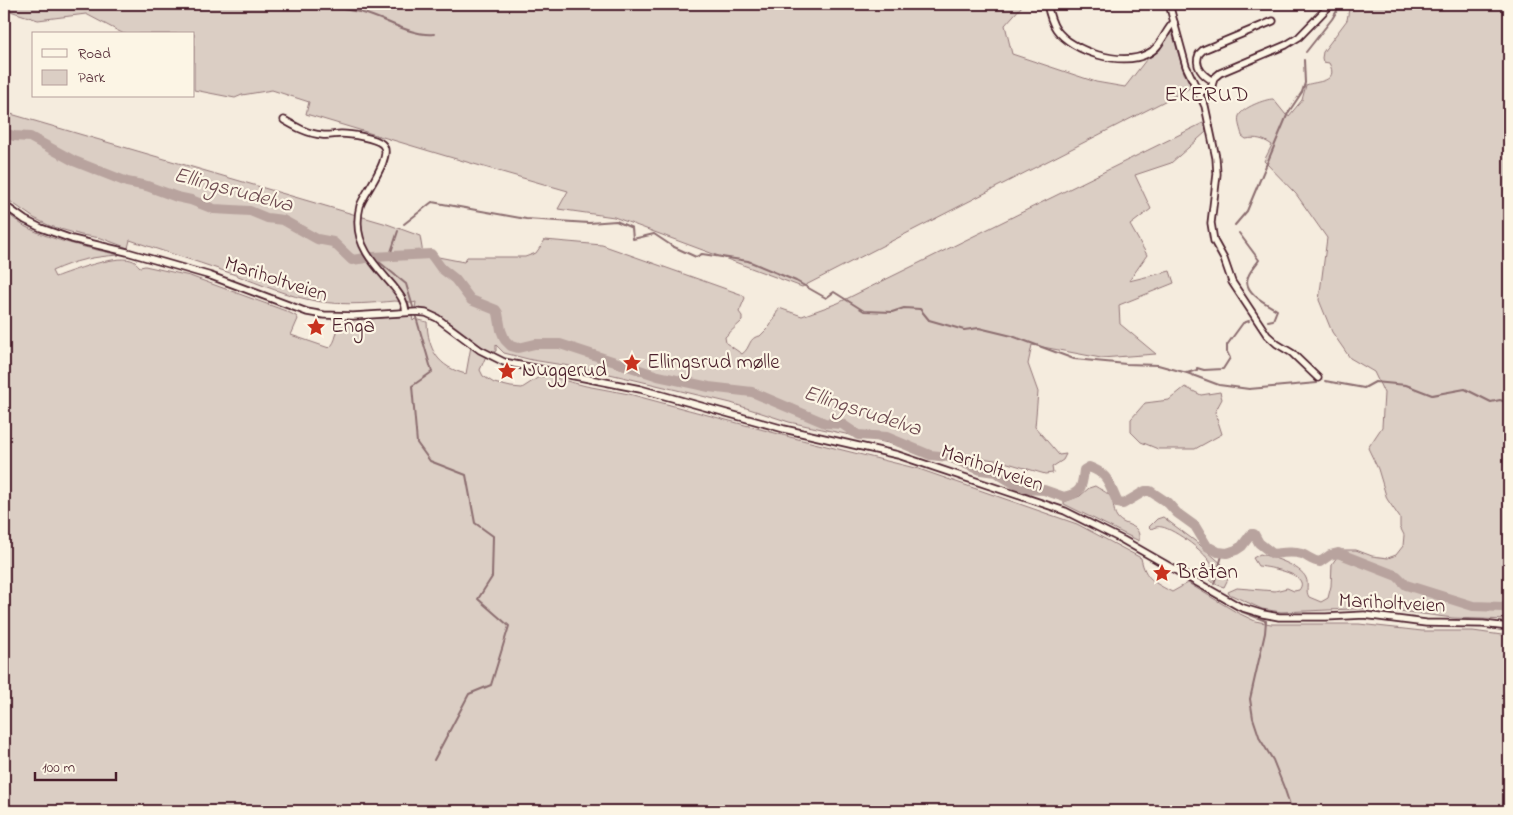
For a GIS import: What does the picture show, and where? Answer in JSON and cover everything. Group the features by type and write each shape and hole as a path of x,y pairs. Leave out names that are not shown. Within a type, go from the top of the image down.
{"street":[{"path":"1047,4 1054,27 1067,40 1089,52 1120,60 1136,59 1152,52 1174,22"},
{"path":"1168,4 1186,66 1207,114 1217,164 1212,215 1214,241 1224,259 1232,282 1267,335 1292,354 1318,378"},
{"path":"1199,92 1211,89 1213,81 1224,71 1286,45 1299,37 1332,4"},
{"path":"1213,81 1200,70 1197,62 1199,54 1204,50 1273,21"},
{"path":"284,120 308,132 323,135 350,135 374,140 385,148 384,162 360,207 359,235 368,257 401,297 406,306 406,312"},
{"name":"Mariholtveien","path":"4,205 25,220 72,239 127,252 211,276 307,312 324,315 353,316 406,312 426,313 437,318 480,350 504,362 640,389 784,429 898,455 1065,511 1123,540 1240,607 1257,613 1294,618 1364,614 1426,623 1509,626"}],"green space":[{"path":"4,4 1022,4 1005,25 1012,54 1096,82 1125,87 1146,60 1159,51 1172,32 1184,73 1192,87 802,287 614,217 558,209 568,191 306,114 309,102 272,90 235,98 195,90 195,32 120,32 86,14 38,20 4,9"},
{"path":"1350,4 1509,4 1509,620 1453,618 1376,608 1281,612 1262,609 1228,592 1237,588 1275,591 1287,588 1294,591 1299,590 1301,584 1294,576 1287,572 1258,566 1253,558 1260,554 1279,560 1299,570 1306,578 1309,597 1321,602 1328,598 1331,586 1332,564 1342,550 1356,550 1372,556 1388,558 1396,555 1403,546 1404,535 1400,527 1400,518 1387,499 1378,469 1368,448 1382,427 1384,393 1374,372 1350,358 1332,332 1319,300 1327,238 1296,194 1264,161 1272,145 1260,139 1246,139 1242,136 1238,121 1241,113 1249,107 1269,99 1273,99 1289,116 1302,100 1306,85 1329,78 1332,70 1329,63 1323,62 1323,52 1347,20"},
{"path":"4,112 387,224 420,236 423,254 464,262 467,257 525,257 536,253 545,240 602,245 743,295 745,298 739,312 742,316 742,321 725,337 726,343 742,354 753,338 760,336 770,326 779,308 802,316 838,303 1205,122 1206,132 1171,163 1135,175 1151,209 1130,225 1147,255 1129,281 1170,271 1174,283 1119,305 1120,324 1156,354 1101,358 1032,345 1028,364 1038,392 1035,427 1059,455 1066,454 1063,460 1052,467 1053,473 1045,474 1001,461 950,453 918,452 888,443 789,422 731,403 588,369 532,360 504,353 496,345 496,351 492,353 436,314 415,308 416,302 394,301 350,304 317,301 285,293 130,240 128,248 101,238 81,235 50,226 34,218 4,197"},
{"path":"4,211 23,225 37,232 71,244 119,255 92,258 69,264 52,271 55,277 104,262 124,259 131,260 140,267 145,266 190,276 286,311 298,319 291,335 329,348 335,339 338,320 412,316 413,321 415,319 427,322 432,349 436,356 448,367 456,371 466,374 471,346 486,356 480,370 483,376 494,383 522,388 539,377 547,376 629,394 919,469 1077,524 1141,558 1148,576 1166,589 1172,592 1188,583 1236,612 1255,621 1271,624 1359,624 1422,631 1473,631 1509,636 1509,811 4,811"},
{"path":"1185,387 1201,395 1220,392 1222,399 1215,412 1222,434 1195,449 1158,449 1141,442 1131,432 1131,419 1145,403 1169,400"},
{"path":"1095,486 1111,497 1117,517 1138,531 1139,541 1064,504 1064,502 1080,496 1089,488"},
{"path":"1163,517 1223,565 1228,579 1224,587 1214,583 1206,575 1212,566 1205,555 1190,543 1167,529 1155,527 1151,529 1149,527 1157,519"}],"waterway":[{"path":"320,4 371,15 417,33 434,34"},
{"path":"1306,52 1332,19 1341,4"},
{"path":"1235,225 1247,211 1288,113 1302,92 1305,83 1304,60"},
{"name":"Ellingsrudelva","path":"4,133 30,137 74,161 127,182 147,186 214,209 250,211 267,218 283,220 317,239 333,242 352,260 431,254 441,268 455,279 471,300 496,310 505,340 511,346 518,348 535,344 560,344 658,376 709,387 752,392 825,423 842,424 858,435 887,437 930,455 949,457 981,470 995,472 1023,489 1044,490 1064,497 1078,491 1083,481 1084,470 1089,467 1105,477 1118,503 1123,504 1145,491 1150,491 1168,503 1177,513 1195,526 1207,546 1218,552 1227,553 1236,550 1242,546 1251,534 1254,534 1259,543 1273,554 1298,553 1320,562 1330,555 1338,553 1397,576 1406,585 1473,606 1503,607 1509,610"},
{"path":"404,224 432,202 526,219 589,223 616,221 632,228 633,239 654,234 672,246 696,257 702,254 748,261 796,281 826,298 834,292 864,311 892,312 904,308 920,309 929,320 964,330 979,328 1012,336 1074,359 1158,365 1219,385 1249,389 1317,383"},
{"path":"390,255 398,231"},
{"path":"1239,233 1259,260 1248,277 1249,288 1256,297 1277,310 1273,320 1268,321"},
{"path":"373,257 406,284 413,307"},
{"path":"416,317 432,372 412,386 417,443 430,461 466,475 475,523 493,536 492,577 478,599 509,626 491,685 469,694 434,760"},
{"path":"1187,373 1197,370 1197,368 1204,370 1223,369 1230,358 1227,352 1227,345 1243,323 1249,321"},
{"path":"1325,381 1364,388 1375,382 1406,385 1432,395 1465,389 1491,402 1500,400 1509,403"},
{"path":"1214,584 1223,552"},
{"path":"1210,594 1240,611 1266,621 1250,699 1253,718 1260,739 1273,760 1292,811"}],"place":[{"name":"Enga","path":"316,327"},
{"name":"Ellingsrud mølle","path":"632,363"},
{"name":"Nuggerud","path":"507,371"},
{"name":"Bråtan","path":"1162,573"}],"district":[{"name":"EKERUD","path":"1207,96"}]}
